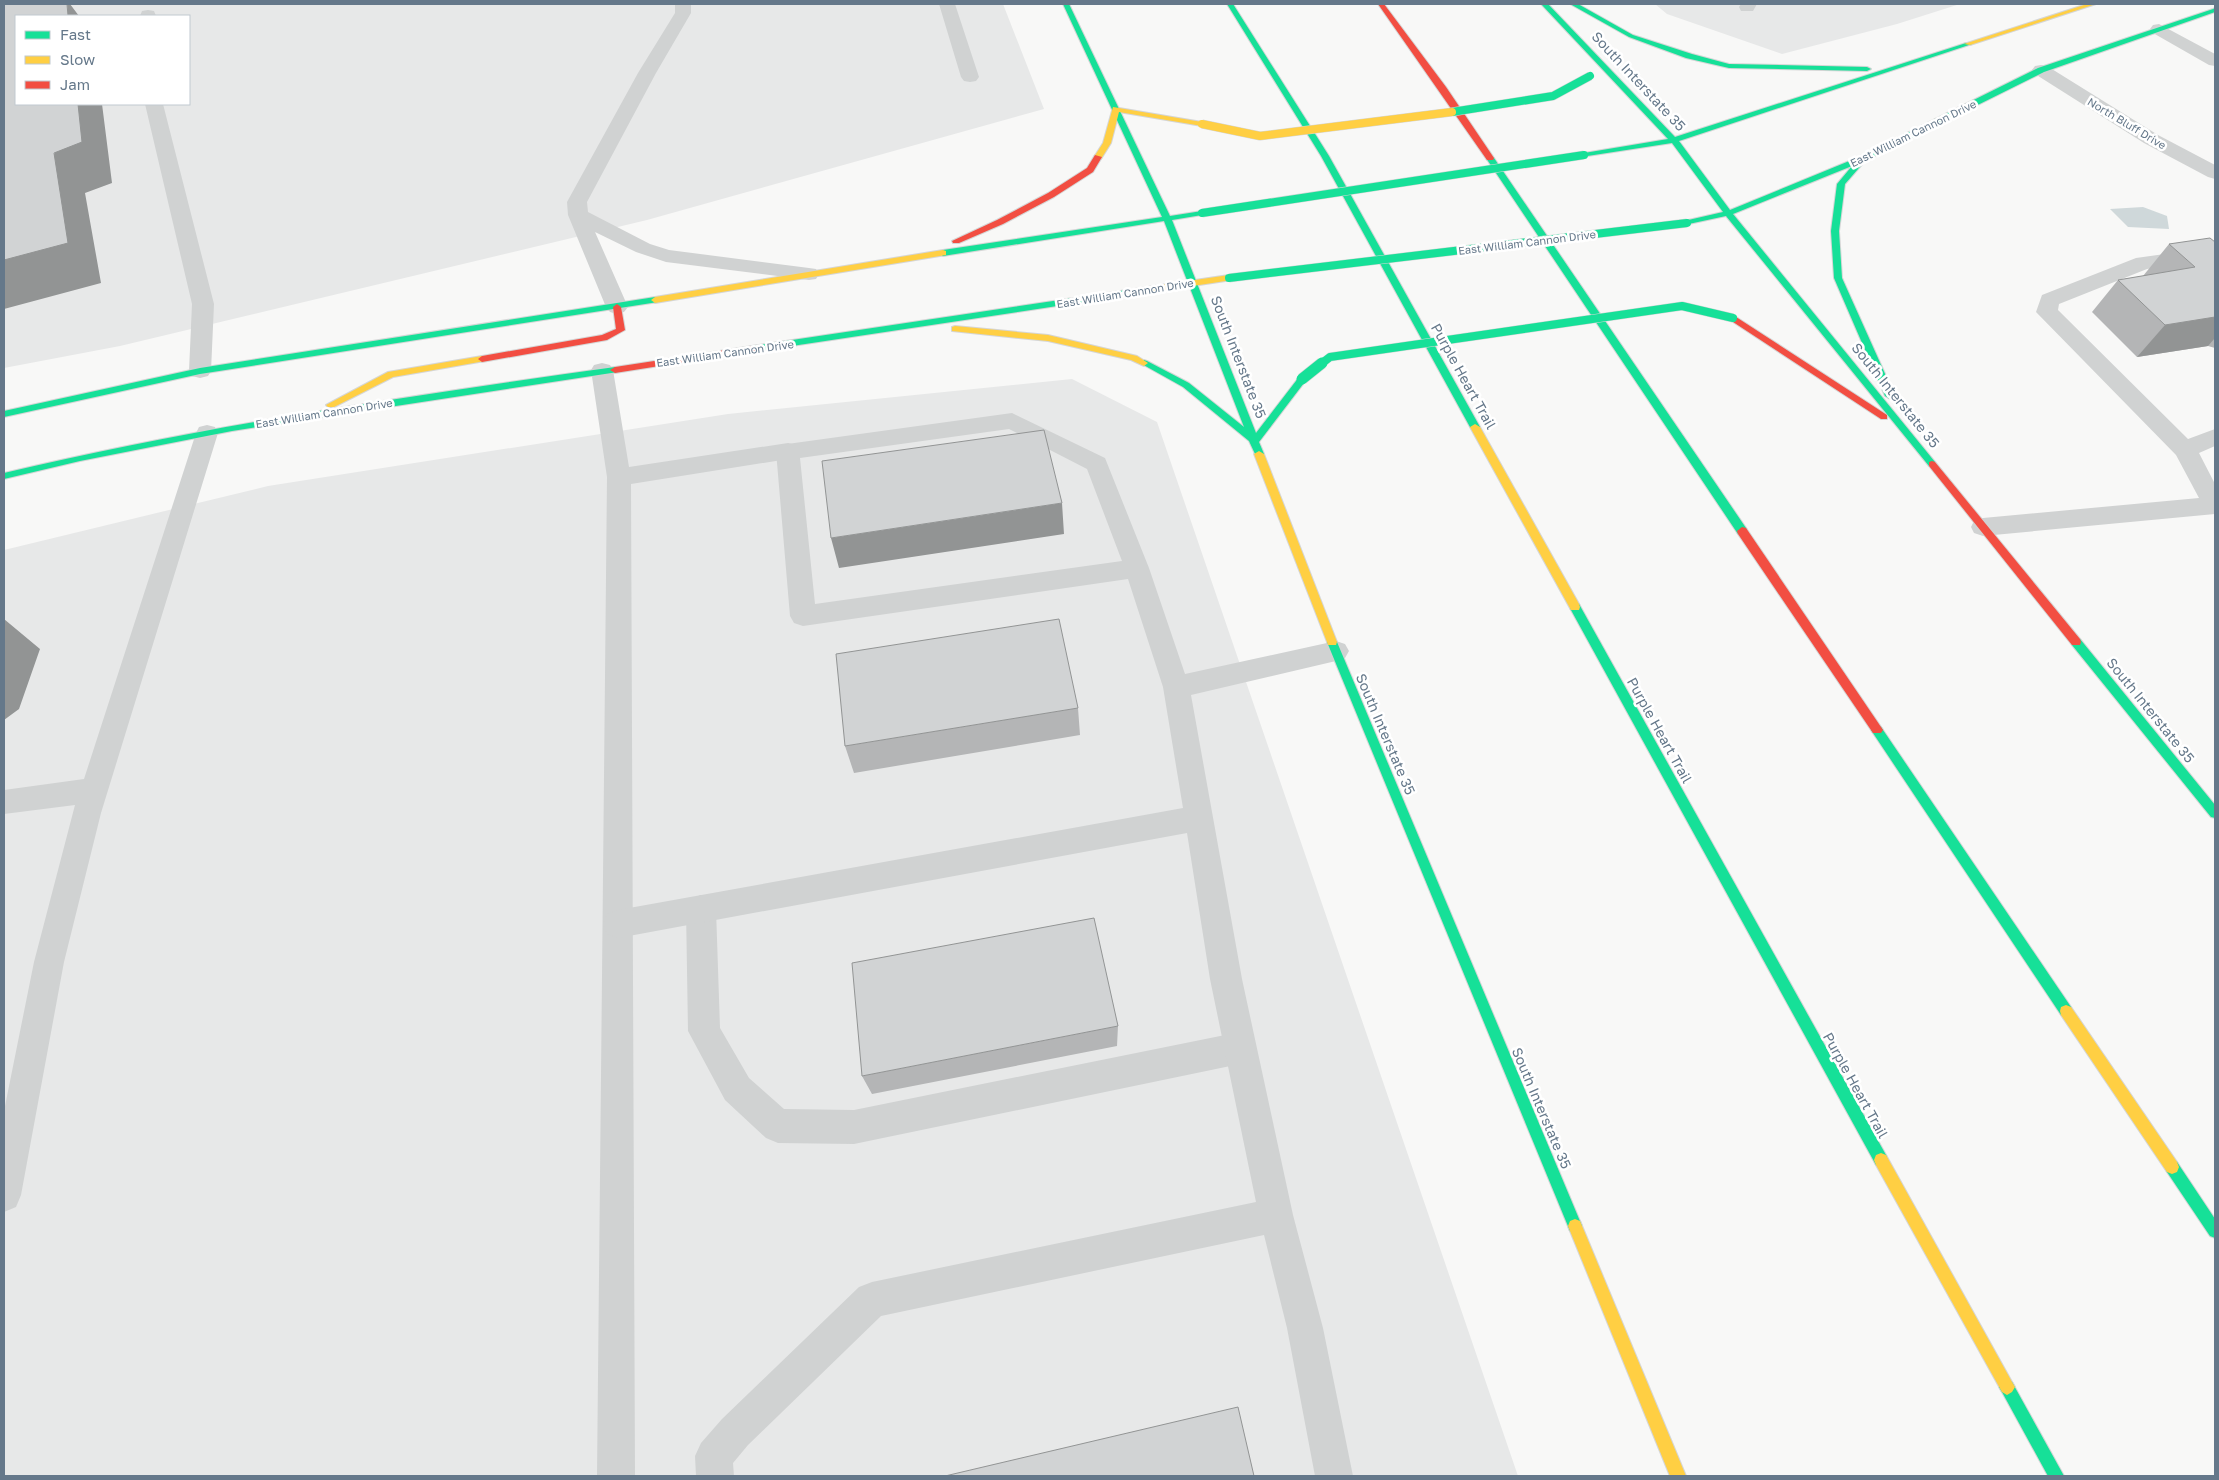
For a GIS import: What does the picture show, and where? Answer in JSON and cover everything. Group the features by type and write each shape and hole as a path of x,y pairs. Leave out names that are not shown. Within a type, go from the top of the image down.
{"main road":[{"name":"South Interstate 35","path":"1066,4 1167,218 1336,650 1678,1476"},
{"name":"Purple Heart Trail","path":"1230,4 1325,156 2056,1476"},
{"path":"1382,4 1443,89 2215,1231"},
{"name":"South Interstate 35","path":"1544,4 1674,140 1728,213 2215,813"},
{"path":"1573,4 1631,36 1689,56 1730,66 1888,70"},
{"path":"4,414 200,371 617,307 920,256 1674,140 2093,4"},
{"name":"East William Cannon Drive","path":"4,476 75,458 207,433 602,370 1229,278 1687,223 1728,213 1862,159 2041,70 2215,10"},
{"path":"920,256 1000,222 1051,195 1090,170 1107,143 1116,109 1260,136 1479,110 1553,96 1590,76 1604,66"},
{"path":"1862,159 1841,184 1835,231 1838,278 1908,433"},
{"path":"914,325 1048,338 1134,358 1186,385 1255,441 1302,379 1330,358 1682,306 1733,318 1908,433"},
{"path":"310,416 391,374 604,338 621,330 617,307"}],"street":[{"path":"617,307 578,215 577,202 647,73 683,13 683,4"},
{"path":"947,4 970,76"},
{"path":"2159,29 2215,61"},
{"name":"North Bluff Drive","path":"2041,70 2151,139 2215,173"},
{"path":"154,105 203,304 200,371"},
{"path":"578,215 643,248 666,256 809,274"},
{"path":"1983,527 2215,505 2185,450 2047,312 2049,300 2144,263 2215,254"},
{"path":"602,370 619,477 616,1476"},
{"path":"619,477 788,451 1012,421 1097,464 1137,568 1176,687 1226,979 1276,1215 1305,1328 1334,1476"},
{"path":"4,1195 50,962 93,790 207,433"},
{"path":"2185,450 2215,437"},
{"path":"788,451 803,616 1137,568"},
{"path":"1176,687 1336,650"},
{"path":"4,802 93,790"},
{"path":"618,924 1198,818"},
{"path":"700,909 704,1032 737,1089 778,1126 854,1128 1240,1048"},
{"path":"715,1476 714,1456 730,1438 872,1300 1276,1215"}],"shaded area":[{"path":"4,4 1003,4 1044,109 647,220 120,346 4,368"},
{"path":"1655,4 1960,4 1897,24 1782,54 1667,14"},
{"path":"2143,207 2167,216 2169,229 2128,227 2110,209"},
{"path":"1072,379 1157,422 1518,1476 4,1476 4,550 268,486 728,414"}],"building":[{"path":"4,4 67,4 68,15 15,15 15,105 78,105 82,142 54,153 68,243 4,260"},
{"path":"2210,238 2215,242 2215,317 2165,325 2118,280 2195,267 2169,244"},
{"path":"1044,430 1062,503 831,538 822,461"},
{"path":"1059,619 1078,708 845,746 836,654"},
{"path":"1094,918 1118,1026 862,1076 852,963"},
{"path":"1238,1407 1254,1476 945,1476"}],"traffic: fast":[{"path":"1066,4 1167,218 1259,454"},
{"path":"1230,4 1325,156 1475,427"},
{"path":"1544,4 1674,140 1728,213 1932,464"},
{"path":"1573,4 1631,36 1689,56 1729,66 1867,69"},
{"path":"1687,223 1728,213 1862,159 2041,70 2215,10"},
{"path":"1584,155 1674,140 1968,44"},
{"path":"1452,112 1553,96 1590,76"},
{"path":"1202,213 1584,155"},
{"path":"1490,158 1742,531"},
{"path":"1862,159 1841,184 1835,231 1838,278 1890,396"},
{"path":"943,253 1202,213"},
{"path":"1229,278 1687,223"},
{"path":"752,349 1127,293"},
{"path":"4,414 200,371 655,300"},
{"path":"1302,379 1330,357 1682,306 1733,318"},
{"path":"1144,363 1186,385 1254,440"},
{"path":"4,476 80,458 232,428 385,403 615,370"},
{"path":"1255,441 1302,379"},
{"path":"1575,607 1881,1160"},
{"path":"1332,642 1575,1226"},
{"path":"2076,642 2215,813"},
{"path":"1877,730 2066,1011"},
{"path":"2172,1167 2215,1231"},
{"path":"2007,1387 2056,1476"}],"traffic: slow":[{"path":"1968,44 2093,4"},
{"path":"1098,157 1107,143 1116,109 1202,124"},
{"path":"1202,124 1260,136 1452,112"},
{"path":"655,300 943,253"},
{"path":"1127,293 1229,278"},
{"path":"955,329 1048,338 1134,358 1144,363"},
{"path":"331,405 391,374 482,359"},
{"path":"1475,427 1575,607"},
{"path":"1259,454 1332,642"},
{"path":"2066,1011 2172,1167"},
{"path":"1881,1160 2007,1387"},
{"path":"1575,1226 1678,1476"}],"traffic: jam":[{"path":"1381,4 1490,158"},
{"path":"956,241 1000,222 1051,195 1090,170 1098,157"},
{"path":"482,359 604,338 621,330 617,307"},
{"path":"1733,318 1884,417"},
{"path":"615,370 752,349"},
{"path":"1932,464 2076,642"},
{"path":"1742,531 1877,730"}]}
